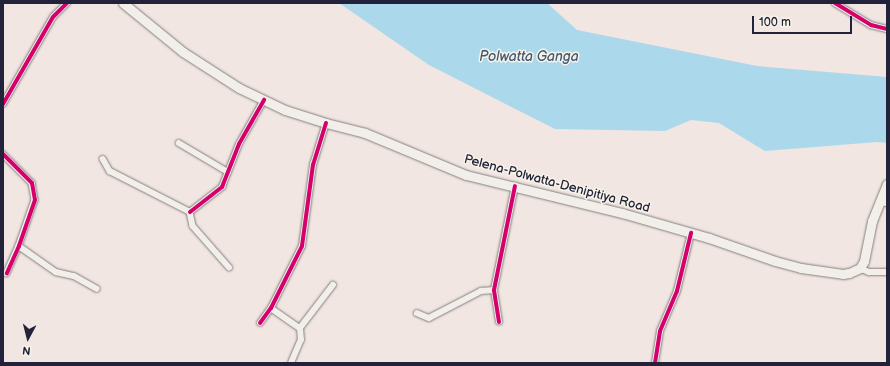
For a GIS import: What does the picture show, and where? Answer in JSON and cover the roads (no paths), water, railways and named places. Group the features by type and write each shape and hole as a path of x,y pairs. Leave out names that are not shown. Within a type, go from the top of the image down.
{"main road":[{"name":"Pelena-Polwatta-Denipitiya Road","path":"123,3 183,52 239,88 303,117 365,133 466,175 574,200 691,233 801,268 843,274 850,273 860,268"},
{"path":"860,268 864,260 872,221 883,203 887,184"}],"street":[{"path":"3,104 53,17 67,3"},
{"path":"835,3 871,25 887,29"},
{"path":"190,212 222,187 239,144 264,100"},
{"path":"260,323 271,308 302,246 313,165 326,123"},
{"path":"179,143 228,172"},
{"path":"3,154 32,183 35,200 19,246 7,273"},
{"path":"103,159 110,171 190,212"},
{"path":"499,322 494,290 515,186"},
{"path":"190,212 193,226 229,267"},
{"path":"655,363 660,331 677,291 691,233"},
{"path":"19,246 56,272 74,276 97,290"},
{"path":"860,268 869,272 887,272"},
{"path":"291,363 301,340 300,328 333,285"},
{"path":"416,312 429,318 481,291 494,290"},
{"path":"271,308 300,328"}],"water":[{"name":"Polwatta Ganga","path":"339,3 547,3 577,30 757,66 887,77 887,143 877,142 765,151 719,123 691,120 665,131 555,129 429,65"}]}
